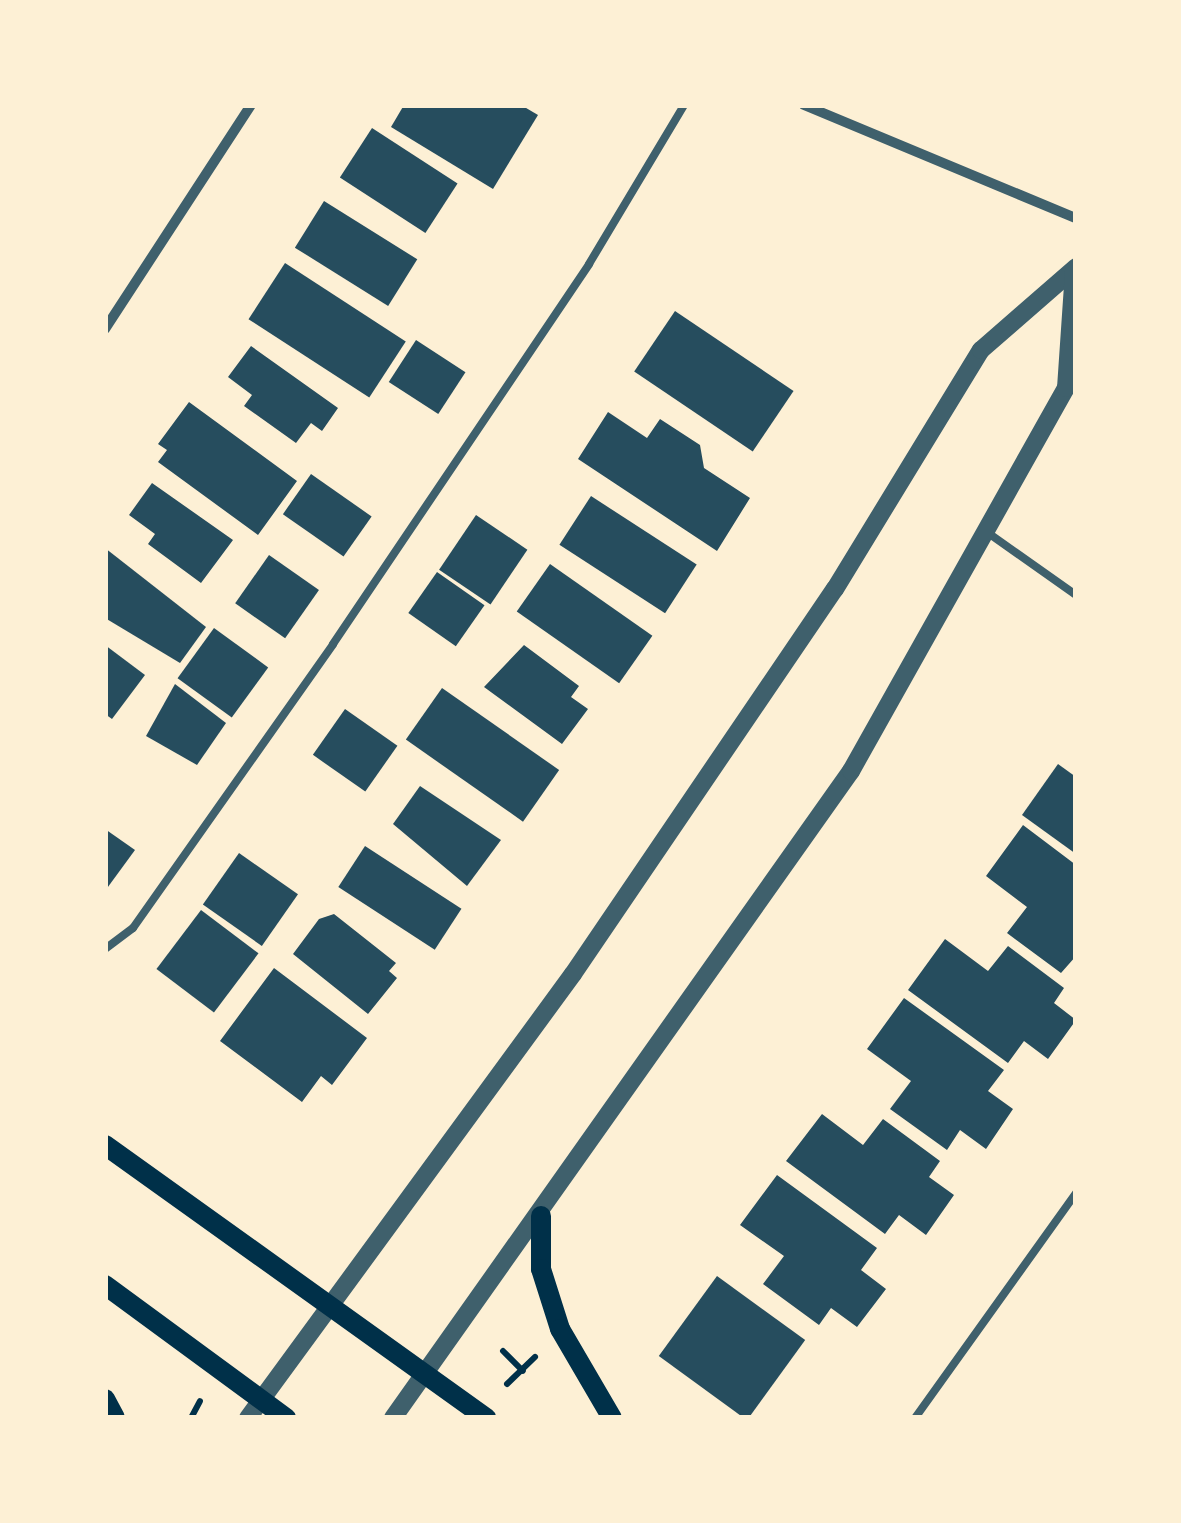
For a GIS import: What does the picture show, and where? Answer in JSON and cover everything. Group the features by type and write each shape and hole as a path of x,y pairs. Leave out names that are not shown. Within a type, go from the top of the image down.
{"main road":[{"path":"105,1145 486,1418"},
{"path":"541,1216 541,1270 560,1329 612,1418"},
{"path":"105,1285 286,1418"},
{"path":"105,1400 115,1418"}],"street":[{"path":"105,329 251,105"},
{"path":"804,105 1076,218"},
{"path":"393,1418 541,1216 851,771 991,535 1066,388 1075,269"},
{"path":"248,1418 750,715 981,350 1075,269"}],"lane":[{"path":"105,949 133,928 333,644 589,264 684,105"},
{"path":"991,535 1076,595"},
{"path":"915,1418 1076,1193"}],"path":[{"path":"503,1352 523,1371"},
{"path":"507,1384 536,1356"},
{"path":"191,1418 200,1400"}],"building":[{"path":"404,105 521,105 538,115 493,189 391,127"},
{"path":"372,128 458,184 425,233 340,177"},
{"path":"324,201 417,259 388,306 295,248"},
{"path":"285,263 406,341 369,398 249,319"},
{"path":"675,311 794,391 753,451 634,372"},
{"path":"416,340 465,372 438,414 389,382"},
{"path":"251,346 338,408 322,431 311,423 296,443 244,406 252,395 228,377"},
{"path":"189,402 297,481 258,535 158,462 167,450 158,444"},
{"path":"608,412 647,438 660,419 700,445 704,468 750,498 717,551 578,459"},
{"path":"311,474 372,516 344,557 283,514"},
{"path":"152,483 233,540 201,583 148,544 155,534 129,515"},
{"path":"591,496 697,565 665,613 559,545"},
{"path":"476,515 527,550 490,604 439,570"},
{"path":"105,548 206,627 180,663 105,618"},
{"path":"269,555 319,590 285,638 235,603"},
{"path":"550,564 652,636 619,683 517,612"},
{"path":"437,572 485,605 456,646 408,613"},
{"path":"214,628 268,667 232,718 178,678"},
{"path":"105,645 145,675 112,719 105,714"},
{"path":"524,645 579,686 571,697 588,709 562,744 484,687"},
{"path":"175,684 226,723 197,765 146,736"},
{"path":"442,688 559,770 523,822 406,740"},
{"path":"345,709 397,746 365,792 313,755"},
{"path":"1058,764 1076,777 1076,854 1022,815"},
{"path":"420,786 501,840 467,886 393,824"},
{"path":"1023,825 1076,865 1076,956 1061,973 1007,933 1027,907 986,876"},
{"path":"105,829 135,850 105,891"},
{"path":"365,846 461,909 435,950 338,887"},
{"path":"239,853 298,894 262,946 203,905"},
{"path":"201,910 259,953 214,1012 156,969"},
{"path":"334,914 396,963 389,971 397,978 368,1014 293,954 319,919"},
{"path":"945,939 988,971 1008,946 1064,988 1054,1003 1076,1020 1048,1059 1024,1041 1008,1063 908,990"},
{"path":"274,968 367,1038 332,1085 321,1076 302,1102 220,1041"},
{"path":"904,998 1004,1070 988,1091 1013,1109 986,1149 960,1130 947,1150 890,1109 911,1081 867,1049"},
{"path":"822,1114 863,1145 883,1119 940,1161 929,1177 954,1195 926,1235 899,1215 885,1234 786,1161"},
{"path":"777,1175 877,1248 861,1270 886,1289 857,1327 831,1308 819,1325 763,1284 784,1256 740,1225"},
{"path":"717,1276 805,1340 749,1418 659,1356"}]}
